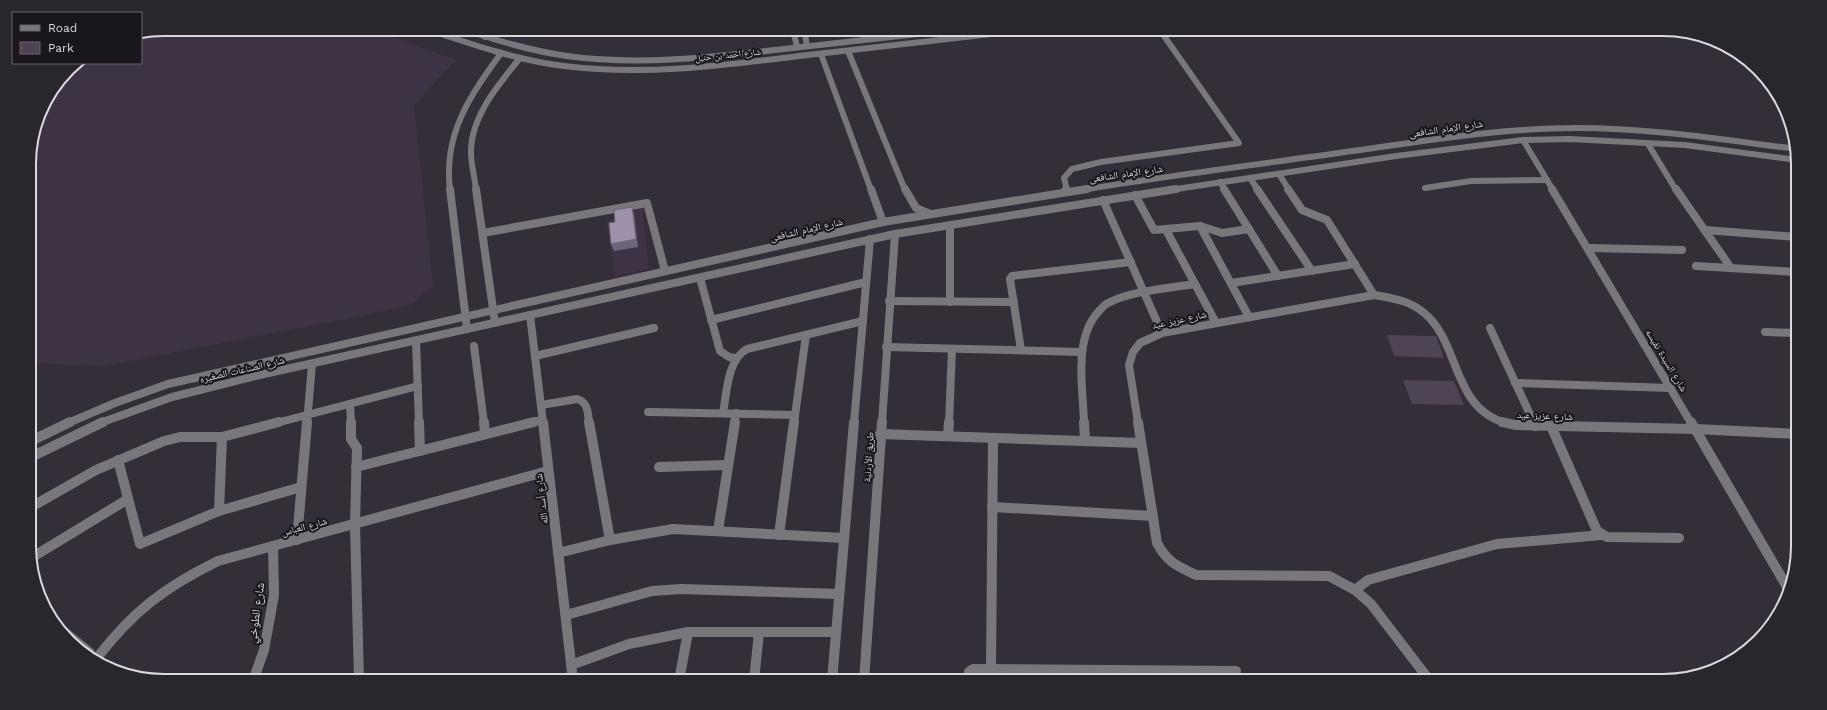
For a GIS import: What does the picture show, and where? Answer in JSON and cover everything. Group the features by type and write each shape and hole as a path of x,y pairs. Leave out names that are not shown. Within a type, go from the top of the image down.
{"street":[{"name":"شارع احمد بن حنبل","path":"448,36 520,58 581,68 651,71 699,68 976,36"},
{"name":"شارع احمد بن حنبل","path":"482,36 549,53 568,56 610,60 654,61 703,58 898,36"},
{"path":"794,36 797,48"},
{"path":"805,36 807,46"},
{"path":"1068,192 1065,187 1064,178 1072,169 1101,162 1239,143 1164,36"},
{"path":"848,51 908,197 916,208 930,214"},
{"path":"467,329 449,180 449,156 454,133 462,111 474,90 501,53"},
{"path":"821,54 883,222"},
{"path":"495,323 471,152 474,131 481,111 493,91 520,58"},
{"path":"651,71 654,61"},
{"name":"شارع الإمام الشافعى","path":"466,316 883,222 1068,192 1464,135 1563,128 1642,130 1790,148"},
{"name":"شارع الإمام الشافعى","path":"467,329 894,234 1135,195 1396,156 1523,140 1570,139 1685,145 1791,159"},
{"name":"شارع السيدة نفيسه","path":"1523,140 1671,388 1785,584"},
{"path":"1648,144 1664,172 1731,268"},
{"path":"1227,170 1235,180"},
{"path":"1279,174 1302,210 1327,220 1374,295"},
{"path":"1250,178 1312,271"},
{"path":"1425,188 1444,183 1488,178 1547,180"},
{"path":"1220,182 1278,276"},
{"path":"1135,195 1152,229 1156,231 1200,226 1222,233 1249,229"},
{"path":"1103,200 1162,333"},
{"path":"483,233 647,203 665,271"},
{"path":"950,225 950,302"},
{"path":"1200,226 1249,317"},
{"path":"1166,230 1216,323"},
{"path":"1705,230 1791,237"},
{"name":"طريق الأردنية","path":"864,674 894,234"},
{"name":"طريق الأردنية","path":"833,674 870,239"},
{"path":"1588,248 1682,250"},
{"path":"1021,350 1010,279 1012,276 1131,262"},
{"path":"1231,283 1355,264"},
{"path":"1696,266 1791,272"},
{"path":"700,278 720,351 729,358 735,358 747,349 863,321"},
{"path":"711,320 866,282"},
{"path":"1085,441 1082,352 1085,334 1094,317 1107,303 1144,292 1195,284"},
{"name":"شارع عزيز عيد","path":"1425,674 1371,604 1355,590 1328,576 1196,575 1176,566 1164,556 1157,543 1129,365 1132,350 1144,339 1162,333 1374,295 1393,297 1412,303 1428,314 1437,328 1472,402 1483,413 1498,422 1535,426 1791,434"},
{"path":"889,300 1014,302"},
{"name":"شارع الصناعات الصغيره","path":"36,438 62,425 115,402 168,384 466,316"},
{"name":"شارع أسد الله","path":"530,316 572,674"},
{"path":"535,356 654,328"},
{"path":"1490,328 1535,426"},
{"name":"شارع الصناعات الصغيره","path":"36,454 69,437 120,414 171,397 467,329"},
{"path":"1765,332 1791,333"},
{"path":"780,535 806,335"},
{"path":"416,341 420,451"},
{"path":"474,346 485,434"},
{"path":"886,347 1082,352"},
{"path":"948,436 952,349"},
{"path":"723,413 735,358"},
{"path":"296,540 312,364"},
{"path":"1515,383 1671,388"},
{"path":"36,504 68,484 118,460 174,438 192,436 201,439 222,437 418,386"},
{"path":"541,405 577,399 581,400 586,405 610,540"},
{"path":"350,404 351,438 357,448 355,524 359,674"},
{"path":"648,412 795,415"},
{"path":"718,531 736,413"},
{"path":"356,467 542,420"},
{"path":"1551,426 1597,532 1607,537 1679,538"},
{"path":"880,434 1141,443"},
{"path":"219,511 222,437"},
{"path":"991,669 993,438"},
{"path":"118,460 140,544 219,511 301,487"},
{"path":"660,467 728,466"},
{"name":"شارع العباس","path":"99,656 112,637 132,616 153,598 185,577 218,561 548,471"},
{"path":"37,555 128,498"},
{"path":"992,507 1153,516"},
{"path":"558,553 610,540 673,529 844,538"},
{"path":"1355,590 1368,580 1497,544 1602,535"},
{"name":"شارع الطوخي","path":"255,674 264,650 274,595 273,546"},
{"path":"566,615 652,591 681,589 839,594"},
{"path":"571,665 629,644 688,632 836,632"},
{"path":"680,674 688,632"},
{"path":"755,674 759,632"},
{"path":"969,674 973,669 991,669 1133,674"},
{"path":"1213,674 1236,672"}],"shaded area":[{"path":"164,36 389,36 456,60 414,105 433,286 411,305 362,316 104,366 36,363 37,147 40,131 49,107 62,86 79,68 85,64 142,64 142,38"},
{"path":"642,208 649,269 615,276 606,220 623,217 625,212"}],"green space":[{"path":"1387,335 1436,336 1444,358 1394,356"},
{"path":"1403,380 1454,381 1464,405 1412,404"}],"building":[{"path":"632,207 636,239 611,244 609,223 615,222 614,210"}]}
